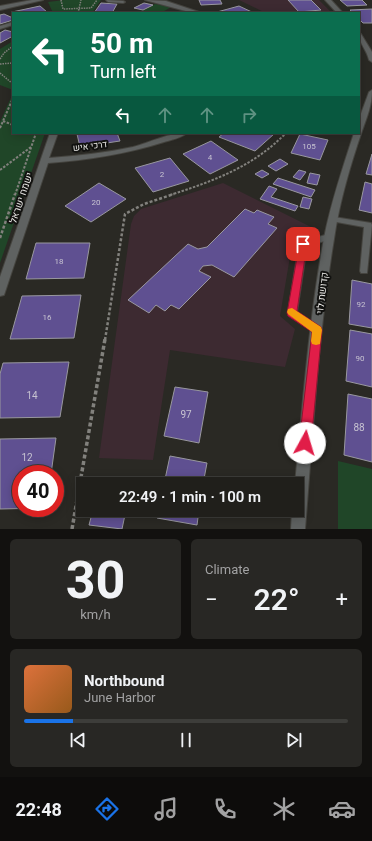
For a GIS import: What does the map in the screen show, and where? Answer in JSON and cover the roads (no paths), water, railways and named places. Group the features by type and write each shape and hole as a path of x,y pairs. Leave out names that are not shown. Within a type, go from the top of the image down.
{"street":[{"path":"0,8 40,0"},
{"path":"148,0 169,1 196,12"},
{"path":"328,0 339,12"},
{"path":"360,37 372,60"},
{"path":"360,127 372,92"},
{"name":"ישמח ישראל","path":"0,292 54,134"},
{"name":"דרכי איש","path":"45,160 113,153 163,141 180,134"},
{"name":"קדושת לוי","path":"298,529 317,330 329,237 358,134"}],"lane":[{"path":"108,0 123,2"},
{"path":"0,28 12,23"},
{"path":"334,218 368,225 364,271"},
{"path":"317,330 292,313 303,244 329,237"}]}
